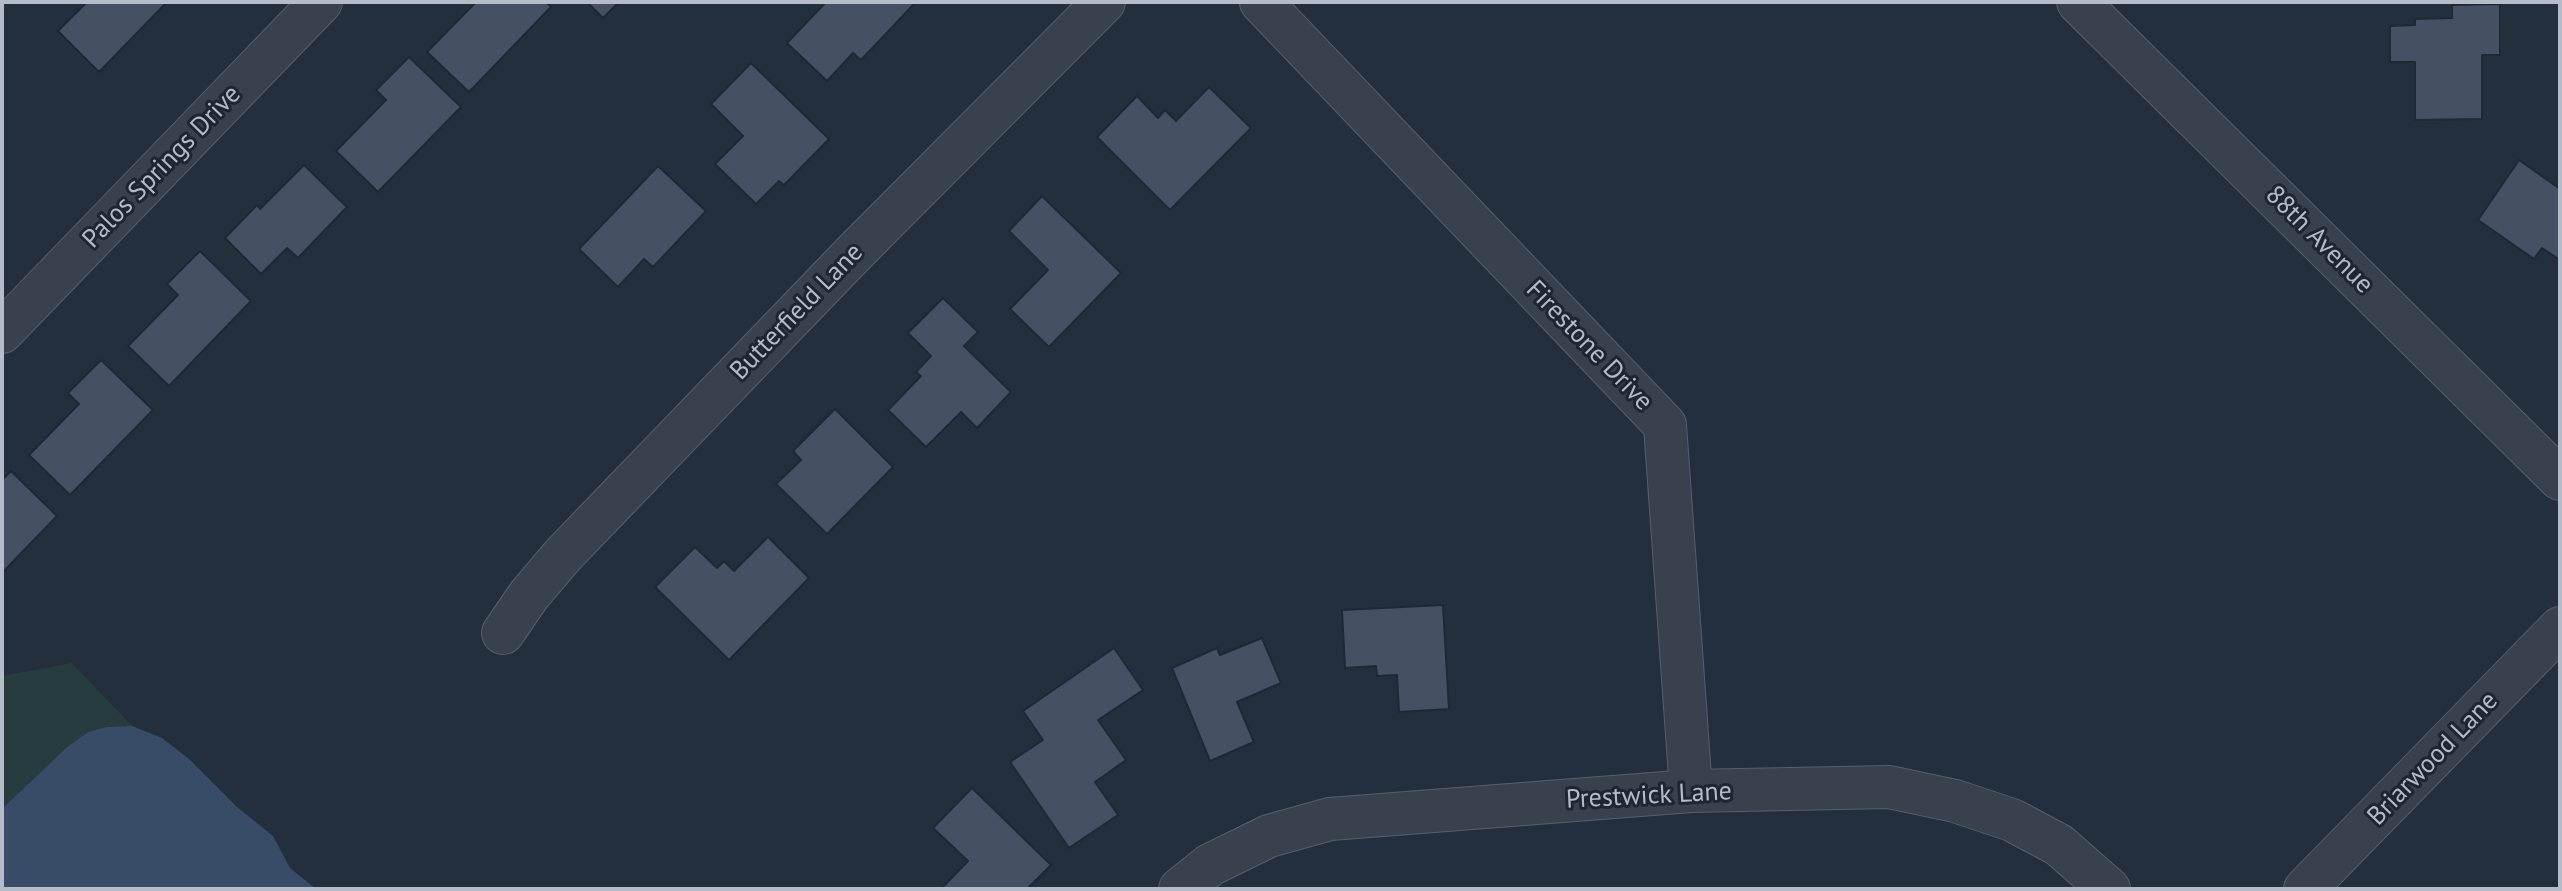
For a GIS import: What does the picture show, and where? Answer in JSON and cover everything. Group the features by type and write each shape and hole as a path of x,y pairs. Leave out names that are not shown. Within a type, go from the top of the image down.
{"street":[{"name":"Palos Springs Drive","path":"2,332 321,2"},
{"name":"Butterfield Lane","path":"503,633 529,595 563,555 854,253 1104,2"},
{"name":"Firestone Drive","path":"1261,2 1665,425 1691,791"},
{"name":"88th Avenue","path":"2078,2 2560,479"},
{"name":"Briarwood Lane","path":"2305,889 2560,628"},
{"name":"Prestwick Lane","path":"1180,889 1210,865 1269,836 1330,819 1691,791 1889,787 1955,801 2012,820 2059,845 2109,889"}],"green space":[{"path":"72,663 132,726 108,727 88,733 66,748 2,809 2,676"}],"water":[{"path":"132,726 162,738 189,759 237,807 273,836 290,868 316,889 2,889 2,809 66,748 88,732"}],"building":[{"path":"87,2 167,2 99,72 58,31"},
{"path":"476,2 546,2 551,7 469,92 427,52"},
{"path":"587,2 619,2 603,18"},
{"path":"826,2 914,4 861,60 853,53 827,81 787,43"},
{"path":"2500,4 2500,55 2482,55 2482,119 2415,120 2415,62 2390,62 2390,26 2415,25 2415,19 2452,18 2452,5"},
{"path":"409,57 461,107 378,192 336,151 386,100 376,90"},
{"path":"751,63 829,139 784,185 779,181 756,204 715,164 743,136 711,104"},
{"path":"1209,87 1251,128 1170,210 1097,137 1137,96 1158,118 1165,110 1176,121"},
{"path":"2519,160 2560,189 2560,260 2542,248 2534,259 2478,220"},
{"path":"304,165 347,207 298,258 287,248 261,274 225,238 257,205 260,209"},
{"path":"658,166 706,211 653,267 644,259 618,287 579,249"},
{"path":"1042,196 1121,273 1049,347 1010,309 1048,270 1009,231"},
{"path":"200,251 251,301 169,386 128,346 178,295 167,284"},
{"path":"943,298 978,332 964,346 1011,392 977,428 961,412 926,447 888,410 921,376 916,372 931,356 908,333"},
{"path":"101,360 153,410 70,495 29,455 79,404 68,393"},
{"path":"835,409 893,467 827,534 776,484 801,460 793,451"},
{"path":"11,471 57,516 2,573 2,480"},
{"path":"768,537 809,578 729,660 655,587 695,547 717,568 724,561 734,571"},
{"path":"1443,605 1449,709 1399,712 1397,675 1377,676 1376,666 1345,668 1342,610"},
{"path":"1262,638 1281,683 1237,702 1254,742 1210,761 1172,668 1217,648 1220,655"},
{"path":"1114,648 1143,690 1098,720 1126,760 1095,782 1118,815 1069,848 1010,762 1043,740 1023,711"},
{"path":"972,788 1051,865 1027,889 941,889 968,861 933,828"}]}
